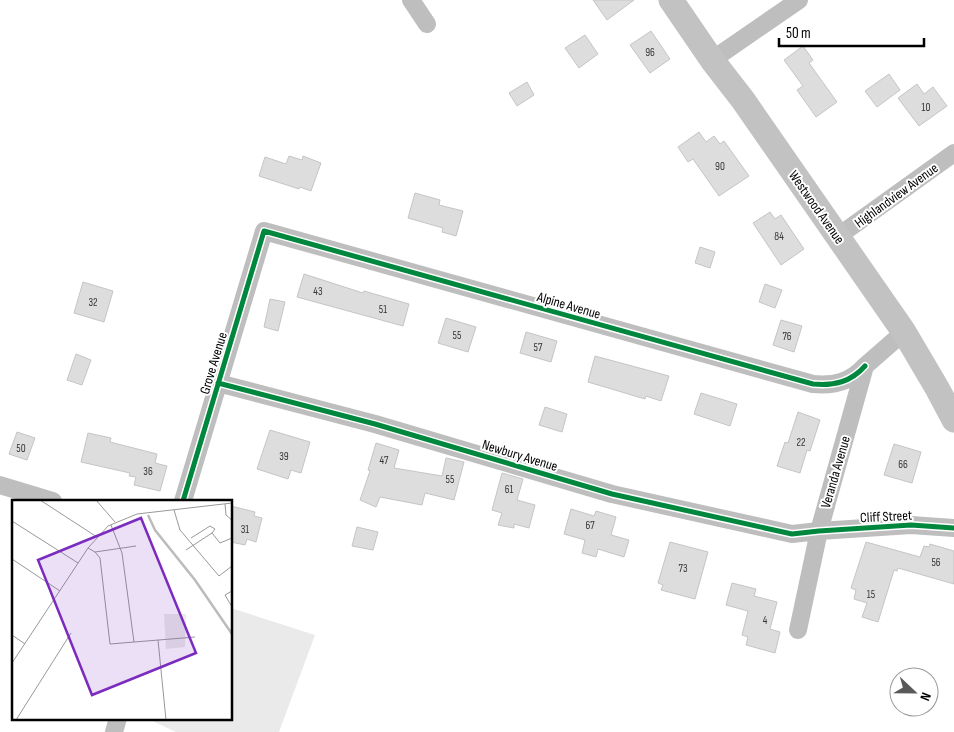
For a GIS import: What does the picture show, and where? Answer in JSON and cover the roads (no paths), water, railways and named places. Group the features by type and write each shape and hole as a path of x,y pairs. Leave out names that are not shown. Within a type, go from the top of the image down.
{"street":[{"path":"411,0 427,24"},
{"name":"Westwood Avenue","path":"671,0 904,332 953,417"},
{"path":"712,60 799,0"},
{"name":"Highlandview Avenue","path":"837,236 954,153"},
{"name":"Alpine Avenue","path":"264,232 813,384 825,385 844,382 853,378 864,366"},
{"name":"Grove Avenue","path":"183,500 264,232"},
{"path":"864,366 904,332"},
{"name":"Veranda Avenue","path":"798,630 819,530 864,366"},
{"name":"Newbury Avenue","path":"218,383 375,424 612,494 792,534 819,530"},
{"path":"0,485 50,500"},
{"name":"Cliff Street","path":"819,530 911,525 954,528"}]}
